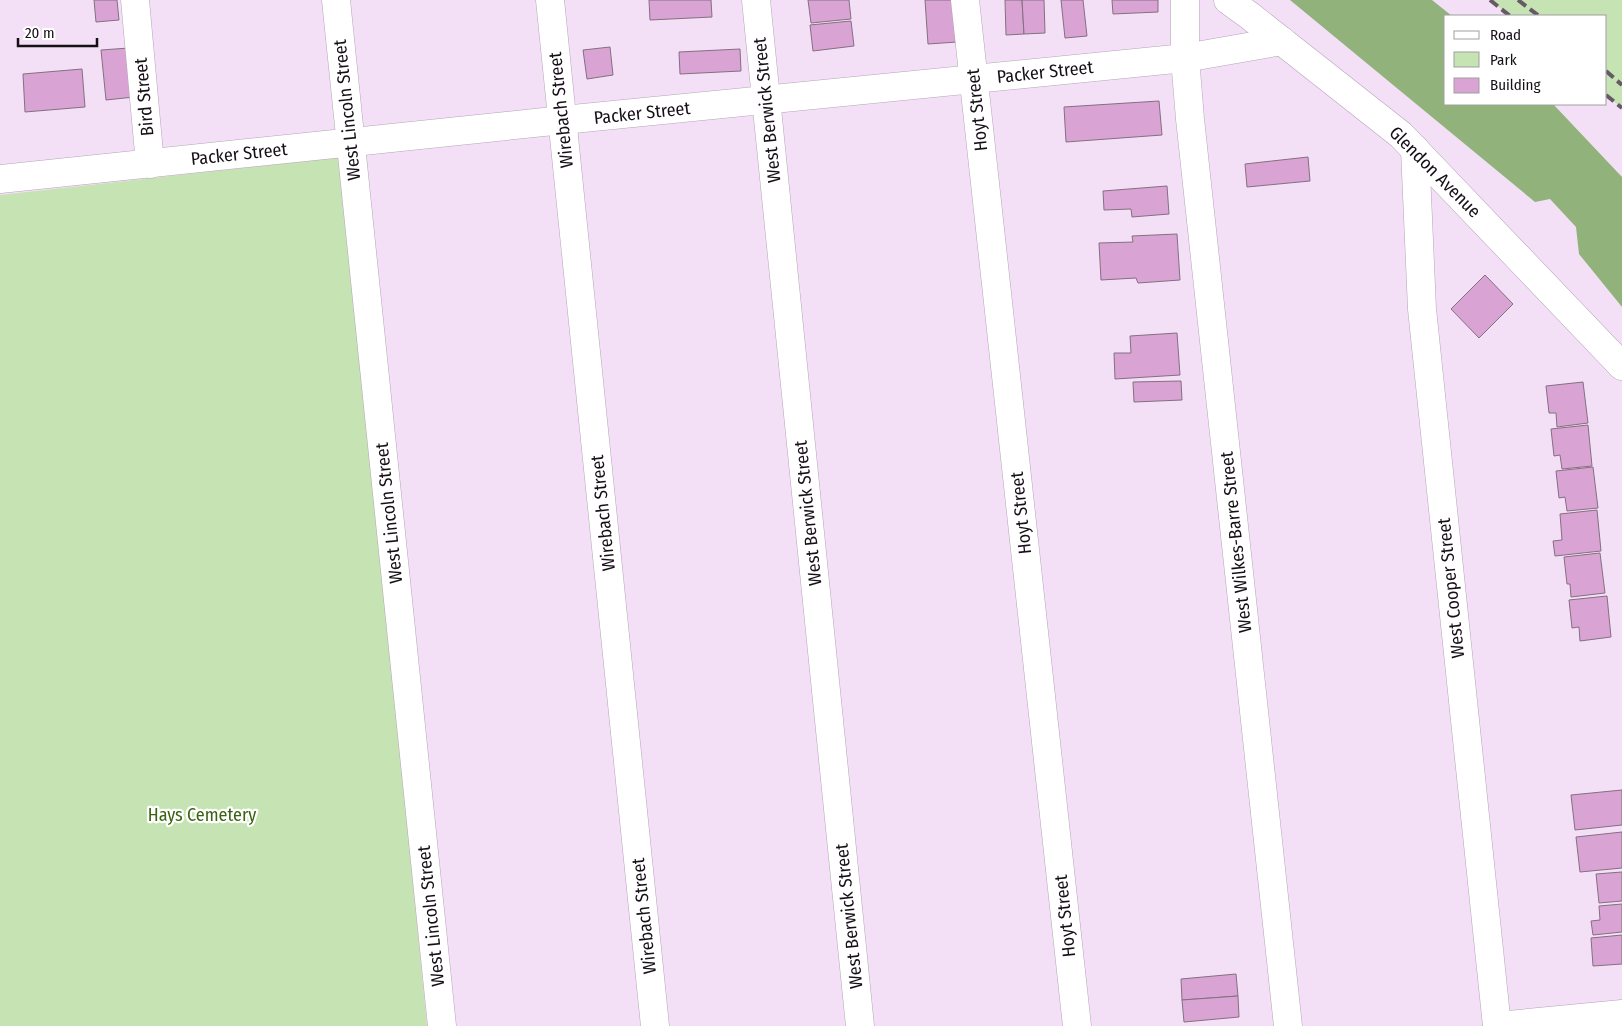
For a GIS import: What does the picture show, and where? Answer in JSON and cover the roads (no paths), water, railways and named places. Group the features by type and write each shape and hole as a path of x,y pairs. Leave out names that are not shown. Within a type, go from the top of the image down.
{"street":[{"name":"Bird Street","path":"135,0 150,164"},
{"name":"West Lincoln Street","path":"336,0 442,1026"},
{"name":"Wirebach Street","path":"550,0 655,1026"},
{"name":"West Berwick Street","path":"756,0 860,1026"},
{"name":"Hoyt Street","path":"965,0 1077,1026"},
{"name":"West Wilkes-Barre Street","path":"1185,0 1185,58 1190,119 1288,1026"},
{"name":"Glendon Avenue","path":"1228,0 1402,135 1622,366"},
{"name":"Packer Street","path":"0,179 563,120 1185,58 1282,41"},
{"name":"West Cooper Street","path":"1415,149 1422,309 1497,1026"},
{"path":"1497,1026 1622,1014"}],"railway":[{"path":"1490,0 1509,15"},
{"path":"1518,0 1538,15"},
{"path":"1607,72 1622,85"},
{"path":"1607,96 1622,108"}],"park label":[{"name":"Hays Cemetery","path":"202,815"}]}
